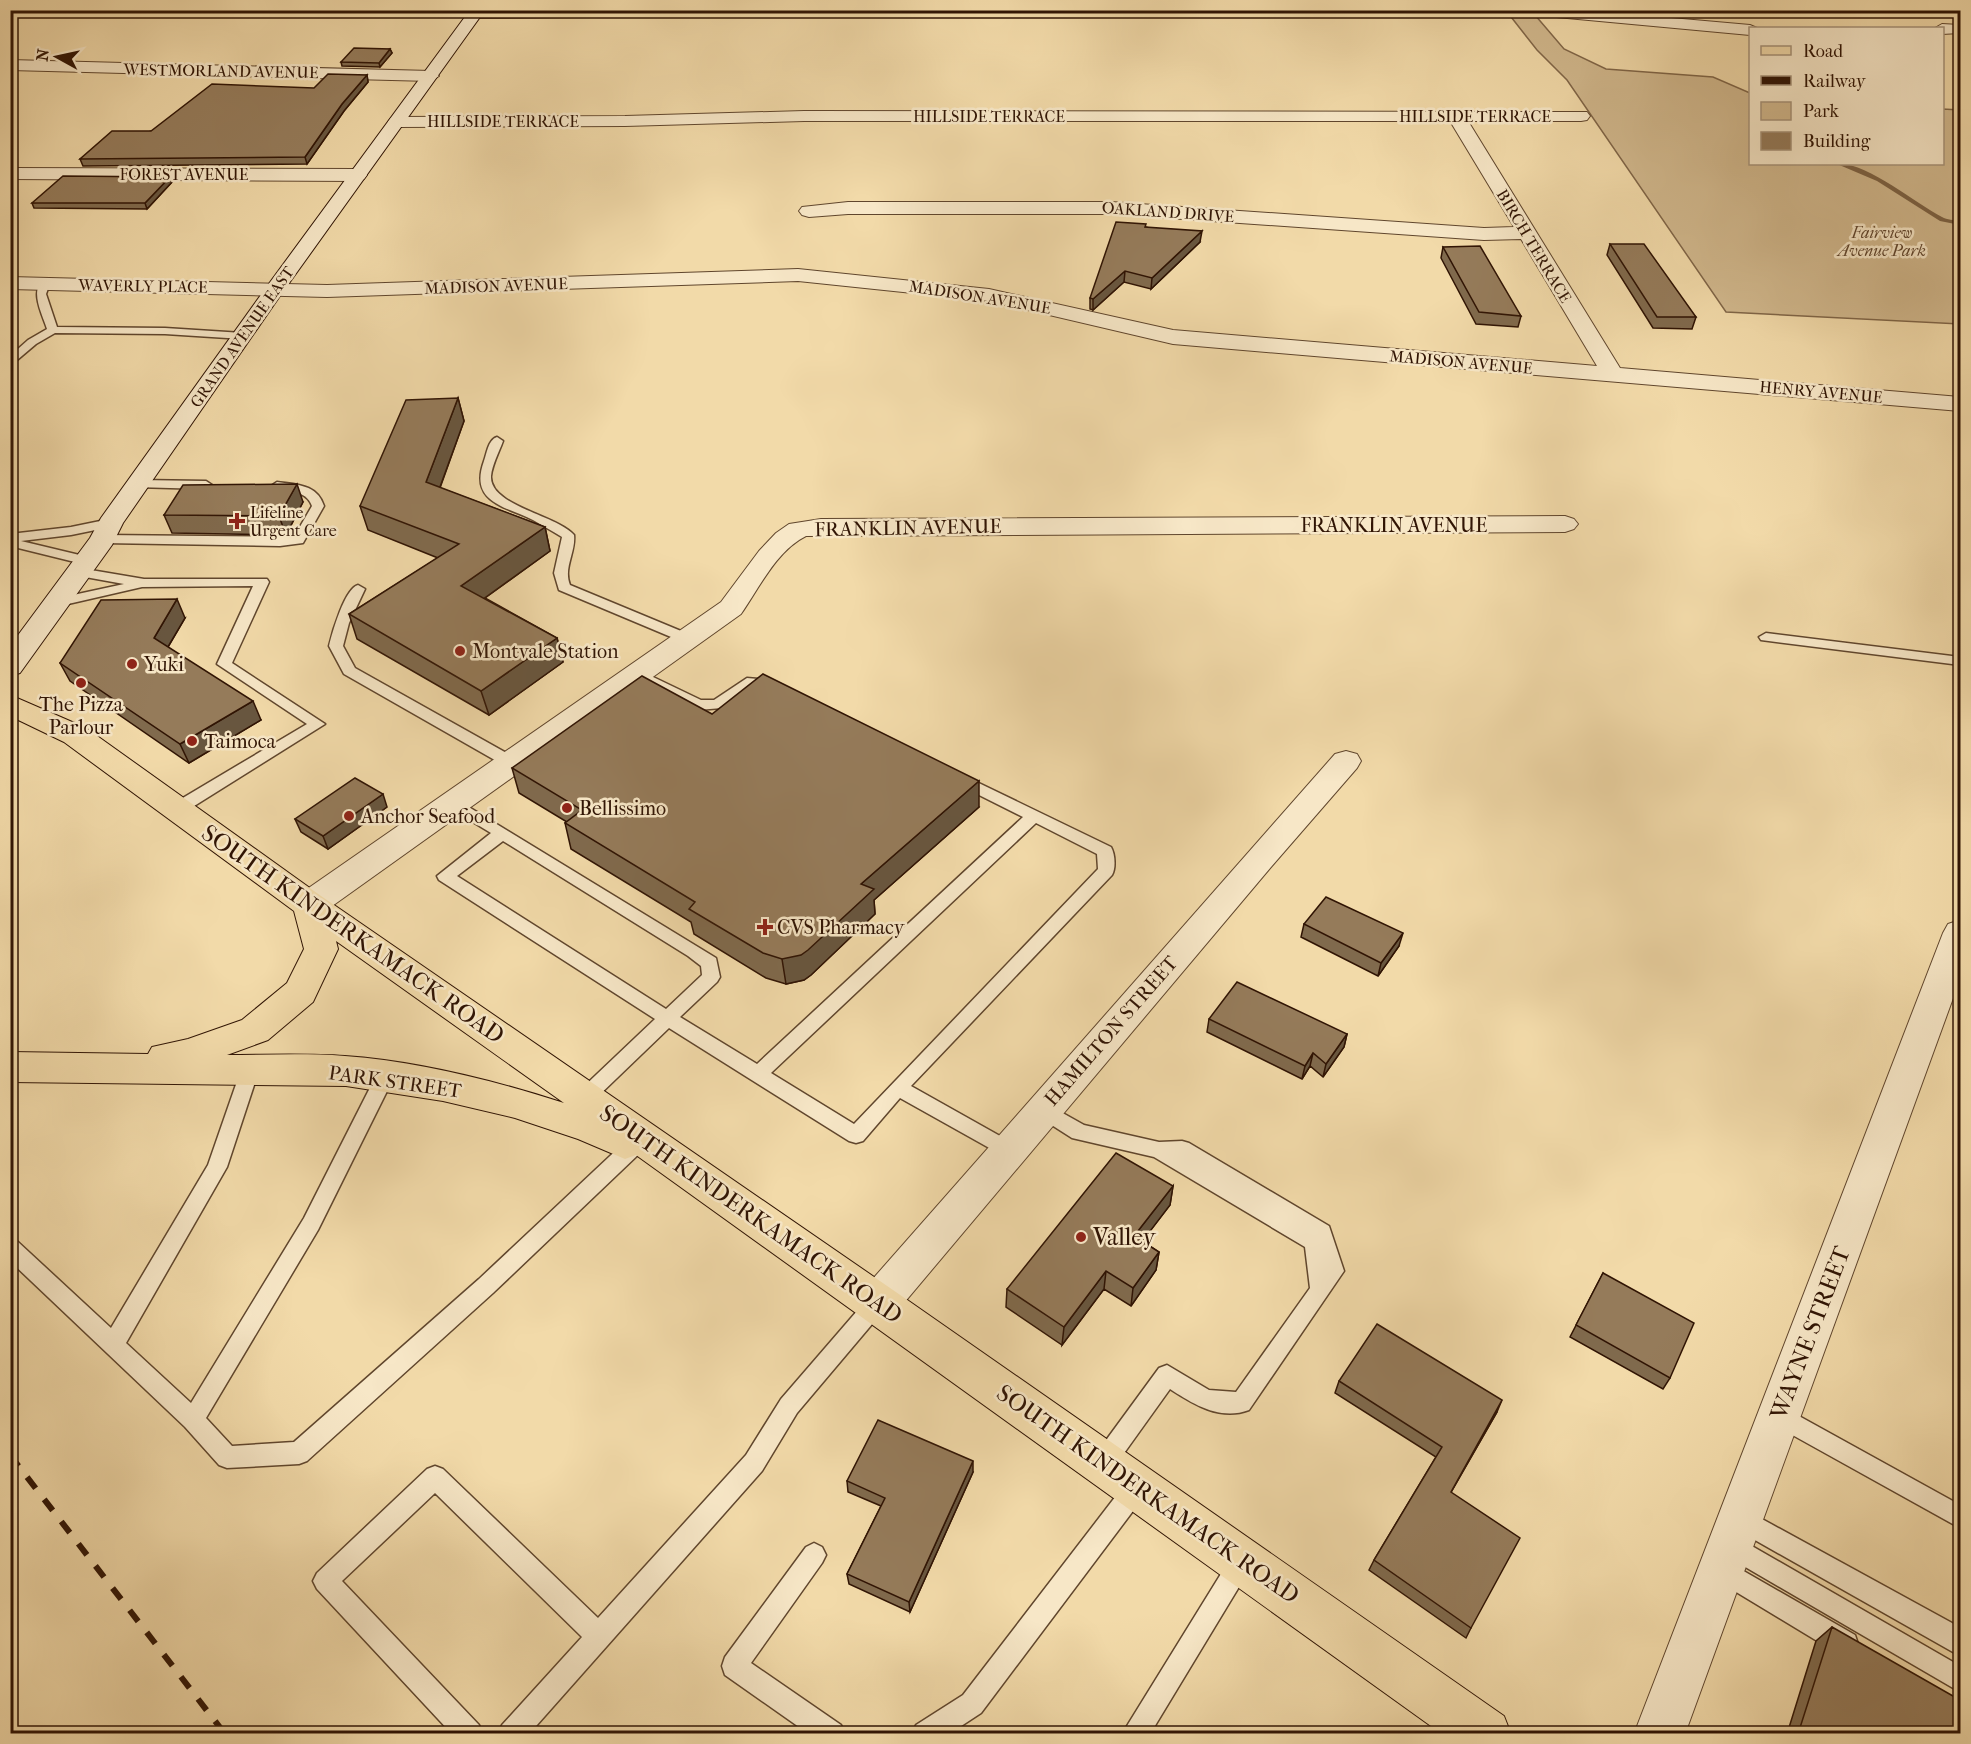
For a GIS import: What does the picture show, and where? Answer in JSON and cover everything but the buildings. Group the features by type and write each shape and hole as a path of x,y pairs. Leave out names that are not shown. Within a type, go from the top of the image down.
{"main road":[{"name":"SOUTH KINDERKAMACK ROAD","path":"10,704 75,735 309,905 878,1303 1486,1734"},
{"path":"83,1068 190,1053 255,1030 300,992 321,949 309,905"},
{"name":"PARK STREET","path":"10,1067 346,1071 385,1077 442,1086 515,1103 591,1128 692,1173"}],"street":[{"path":"477,13 948,10"},
{"path":"1524,10 1749,30"},
{"name":"GRAND AVENUE EAST","path":"10,667 275,289 477,13"},
{"path":"1944,29 1960,29"},
{"name":"WESTMORLAND AVENUE","path":"10,65 431,76"},
{"name":"HILLSIDE TERRACE","path":"397,122 625,121 804,116 1581,116"},
{"name":"BIRCH TERRACE","path":"1456,116 1613,375"},
{"name":"FOREST AVENUE","path":"10,173 358,175"},
{"name":"OAKLAND DRIVE","path":"809,211 848,208 1111,208 1484,234 1526,233"},
{"name":"MADISON AVENUE","path":"275,289 361,291 798,275 989,296 1115,322 1173,338 1681,380"},
{"name":"WAVERLY PLACE","path":"10,283 275,289"},
{"name":"HENRY AVENUE","path":"1681,380 1960,404"},
{"name":"FRANKLIN AVENUE","path":"309,905 731,608 778,545 794,532 809,528 1565,524"},
{"name":"HAMILTON STREET","path":"878,1303 1346,761"},
{"name":"WAYNE STREET","path":"1659,1734 1960,933"}],"lane":[{"path":"45,284 41,294 53,330"},
{"path":"10,363 32,342 53,330 243,336"},
{"path":"497,441 485,475 486,486 504,505 536,517 568,535 570,544 560,569 560,579 564,587 688,639"},
{"path":"138,484 219,486"},
{"path":"10,538 70,531 106,531 280,542 298,540 318,506 315,497 305,490 267,486"},
{"path":"10,543 144,583"},
{"path":"55,603 144,583 262,582 224,664 318,724 177,809"},
{"path":"358,589 342,622 336,646 349,671 512,763"},
{"path":"1766,637 1960,661"},
{"path":"637,674 698,705 717,705 747,683 771,685 781,690"},
{"path":"501,834 445,876 856,1135 898,1088 1106,871 1105,851 939,769"},
{"path":"454,803 710,963 711,977 584,1098"},
{"path":"758,1074 1034,816"},
{"path":"113,1345 217,1167 250,1070"},
{"path":"193,1420 311,1224 385,1077"},
{"path":"898,1088 1009,1150"},
{"path":"925,1734 972,1704 1121,1475 1167,1375 1206,1400 1241,1403 1322,1290 1314,1242 1159,1150 1079,1132 1043,1110"},
{"path":"10,1247 193,1420 227,1457 299,1453 486,1286 633,1147"},
{"path":"511,1734 754,1463 789,1406 878,1303"},
{"path":"1779,1416 1960,1517"},
{"path":"470,1734 326,1581 435,1478 600,1637"},
{"path":"1730,1545 1943,1632 1960,1644"},
{"path":"1730,1545 1870,1658"},
{"path":"1730,1545 1960,1680"},
{"path":"814,1556 734,1666 832,1734"},
{"path":"1135,1734 1242,1561"}],"green space":[{"name":"Fairview Avenue Park","path":"1508,13 1535,15 1564,49 1606,69 1713,77 1749,93 1749,165 1944,165 1944,109 1960,110 1960,324 1726,312 1567,80 1537,50"}],"waterway":[{"path":"1842,165 1879,180 1942,220 1960,223"}],"railway":[{"path":"10,1455 225,1734"}],"place":[{"name":"Lifeline Urgent Care","path":"237,521"},
{"name":"Montvale Station","path":"460,651"},
{"name":"Yuki","path":"132,664"},
{"name":"The Pizza Parlour","path":"81,683"},
{"name":"Taimoca","path":"192,741"},
{"name":"Bellissimo","path":"567,808"},
{"name":"Anchor Seafood","path":"349,816"},
{"name":"CVS Pharmacy","path":"765,927"},
{"name":"Valley","path":"1081,1237"}]}
